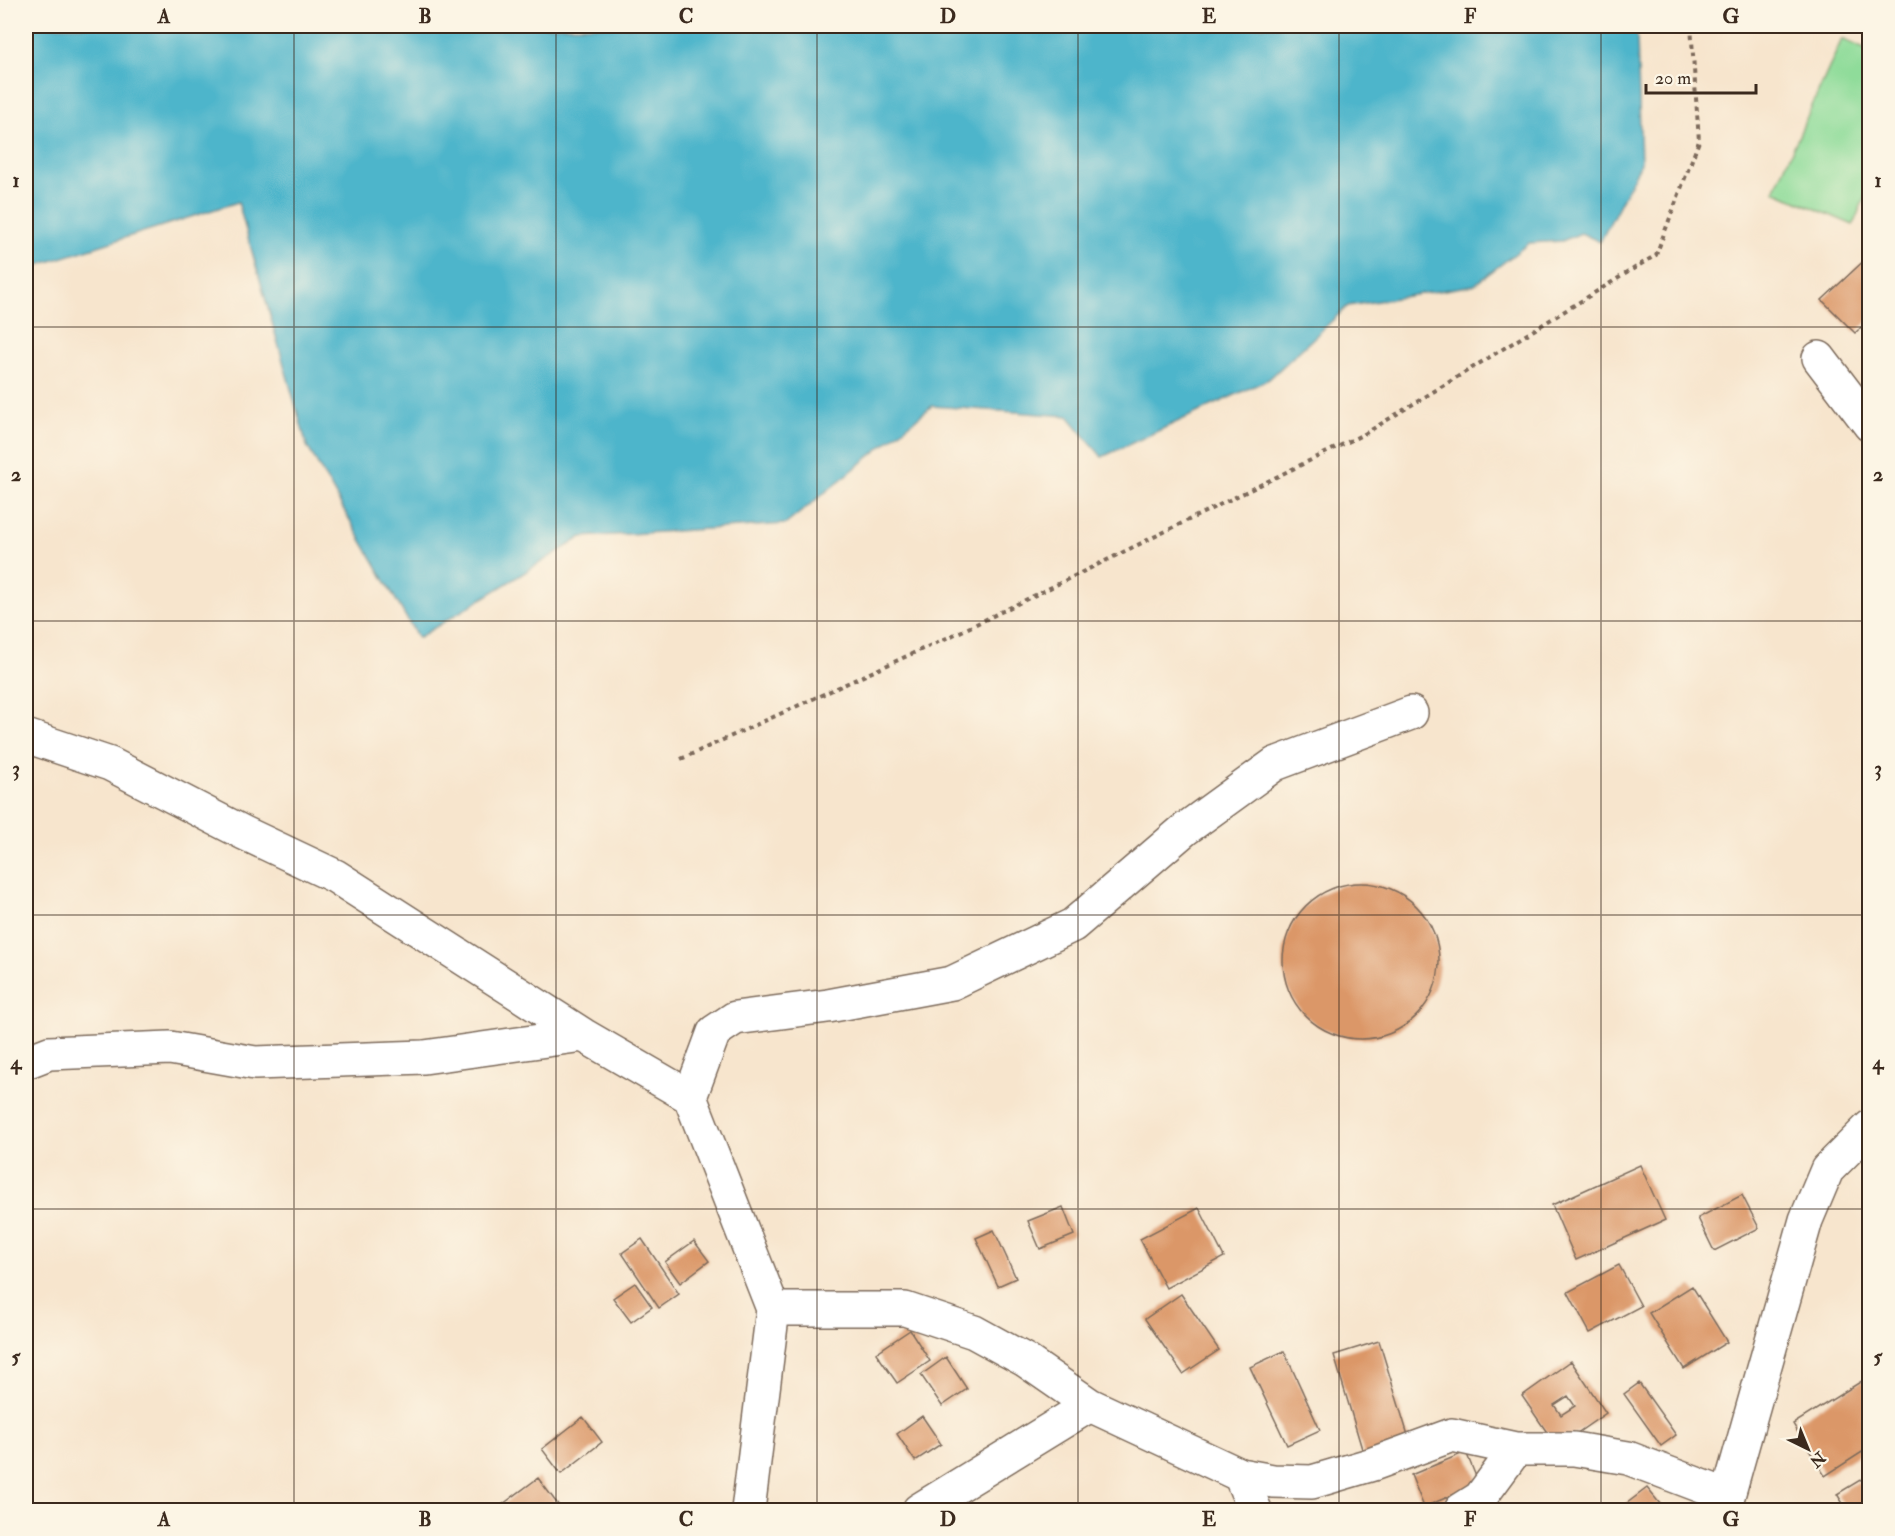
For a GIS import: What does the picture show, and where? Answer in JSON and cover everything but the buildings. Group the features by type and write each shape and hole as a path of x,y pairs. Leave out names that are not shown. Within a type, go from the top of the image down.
{"street":[{"path":"1819,358 1869,424"},
{"path":"690,1097 714,1032 735,1018 828,1006 952,983 1073,926 1184,830 1275,764 1411,713"},
{"path":"26,736 110,764 244,833 335,876 583,1035 690,1097 773,1309 748,1510"},
{"path":"26,1062 49,1053 170,1047 255,1063 424,1057 583,1035"},
{"path":"773,1309 905,1308 975,1332 1024,1360 1090,1406 1240,1475 1273,1481 1312,1482 1373,1464 1452,1435 1516,1449 1574,1449 1628,1458 1726,1503 1806,1220 1827,1170 1869,1127"},
{"path":"919,1510 1090,1406"},
{"path":"1461,1510 1480,1498 1516,1449"},
{"path":"1240,1475 1255,1510"}],"path":[{"path":"681,759 962,631 1366,434 1656,255 1699,141 1691,26"}],"green space":[{"path":"1842,39 1869,51 1869,187 1853,225 1774,191"}],"water":[{"path":"26,26 1635,26 1641,163 1600,242 1581,233 1562,241 1529,243 1474,285 1348,306 1269,379 1102,457 1068,416 932,406 786,524 582,537 418,638 307,446 238,202 26,269"}]}
